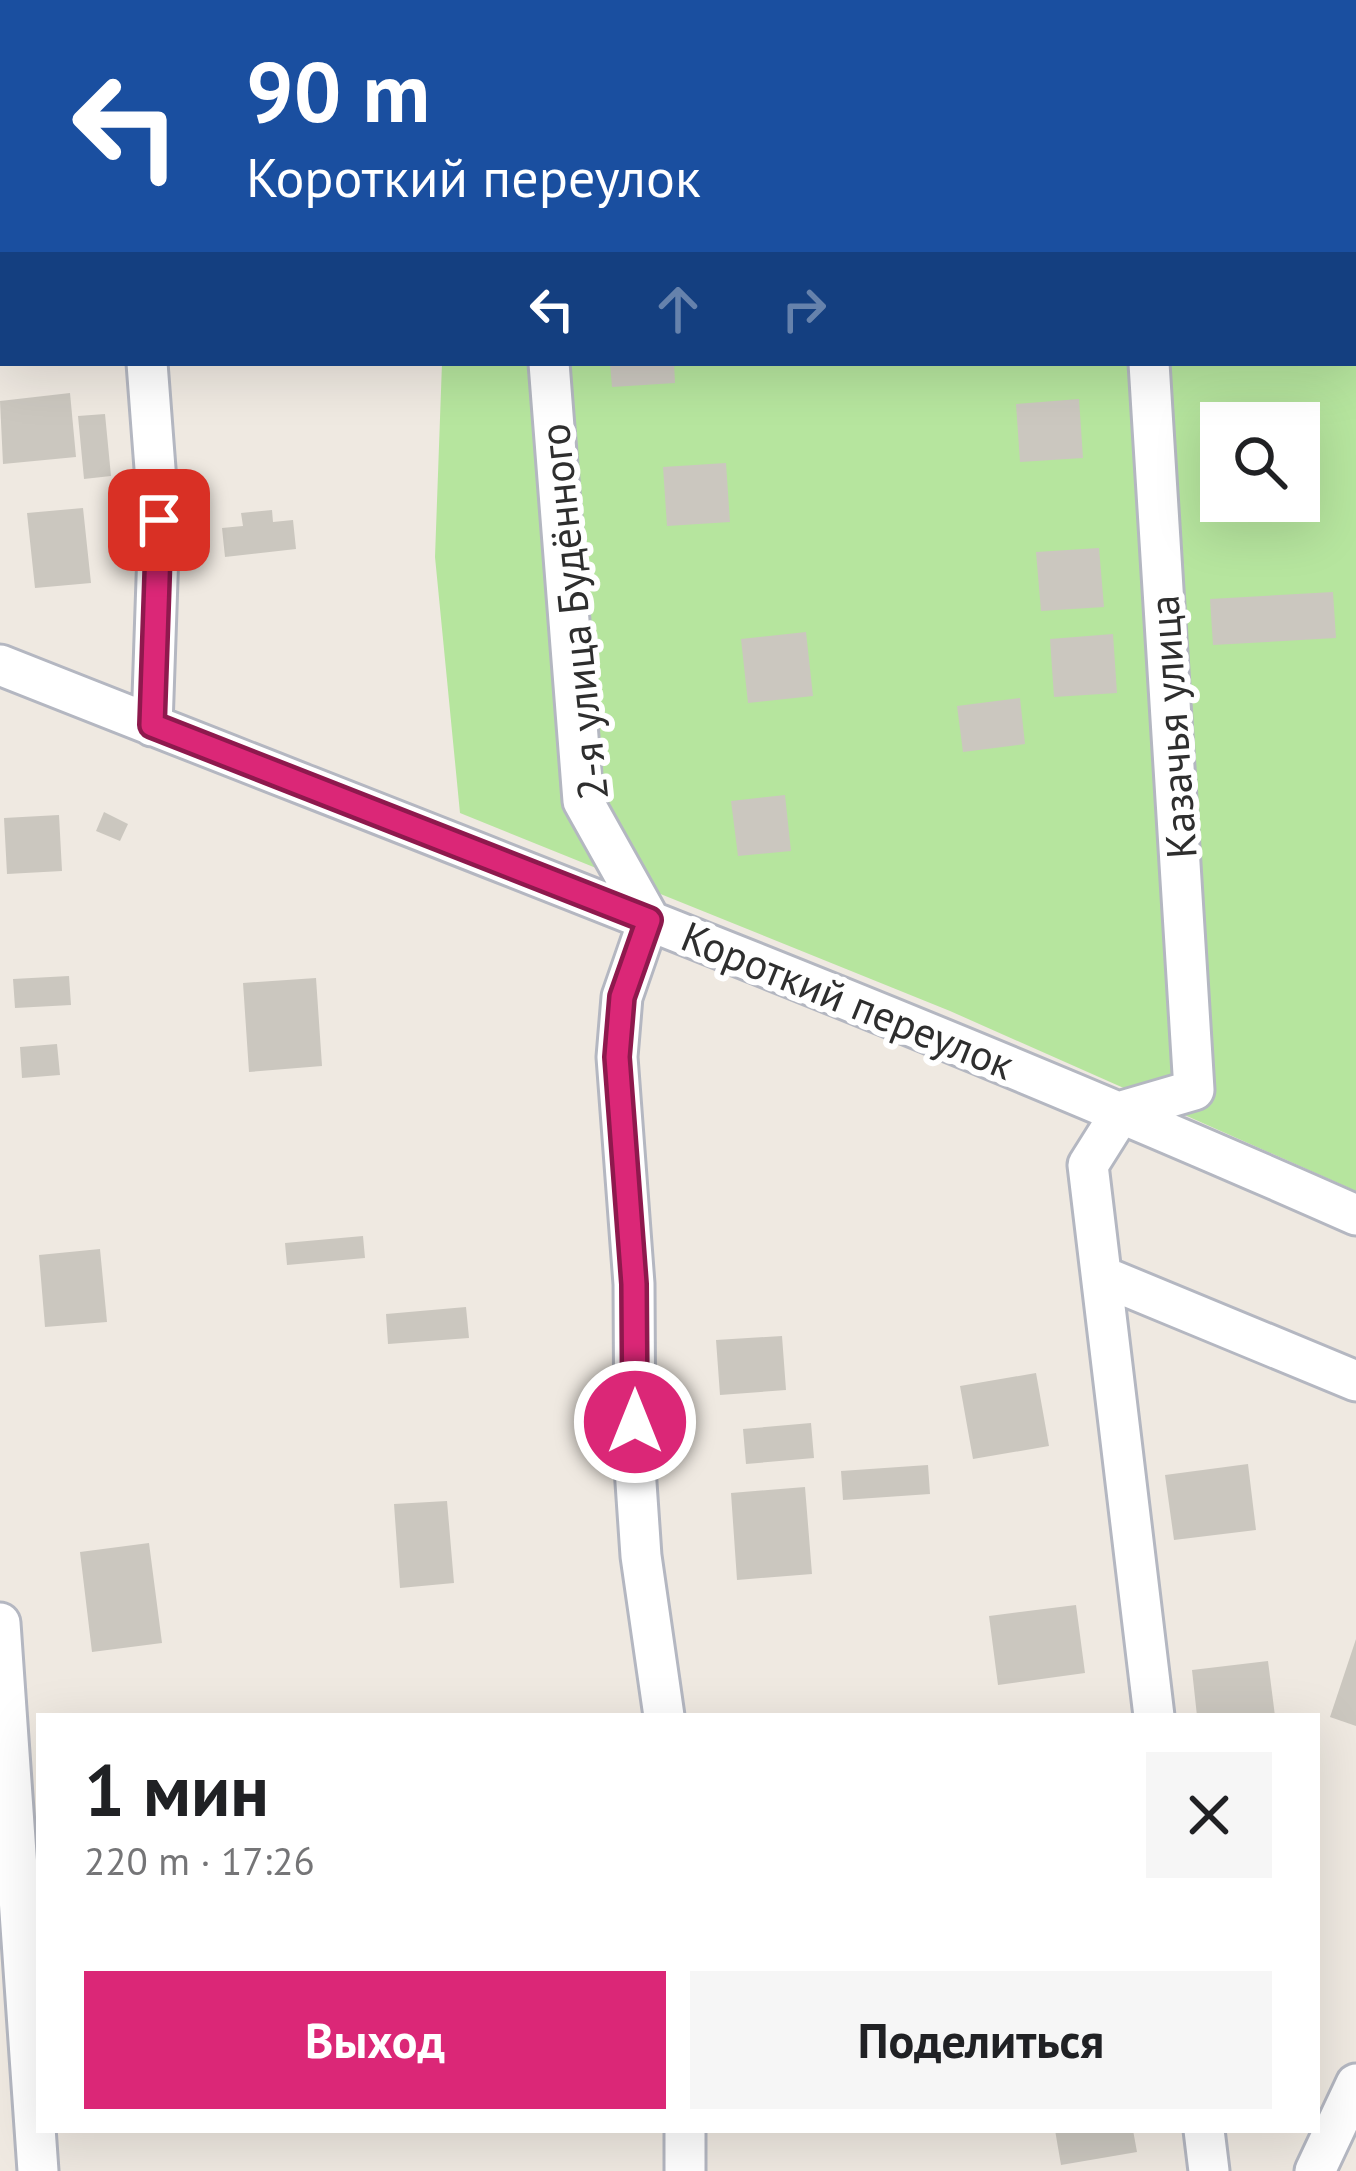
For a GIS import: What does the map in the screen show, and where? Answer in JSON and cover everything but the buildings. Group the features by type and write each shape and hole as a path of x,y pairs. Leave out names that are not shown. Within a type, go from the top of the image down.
{"street":[{"path":"147,366 159,520 152,725"},
{"name":"2-я улица Будённого","path":"549,366 583,801 649,920"},
{"name":"Казачья улица","path":"1123,1112 1194,1090 1149,366"},
{"name":"Короткий переулок","path":"0,665 1123,1112 1356,1215"},
{"path":"649,920 622,997 617,1057 634,1284 640,1556 664,1713"},
{"path":"1123,1112 1088,1165 1154,1713"},
{"path":"1102,1276 1356,1381"},
{"path":"0,1624 38,2171"},
{"path":"1315,2171 1356,2084"},
{"path":"685,2133 685,2171"},
{"path":"1204,2133 1209,2171"}],"green space":[{"path":"442,366 1356,366 1356,1191 950,1011 460,813 435,557"}],"route":[{"path":"159,520 152,725 649,920 622,997 617,1057 634,1284 635,1422"}]}
